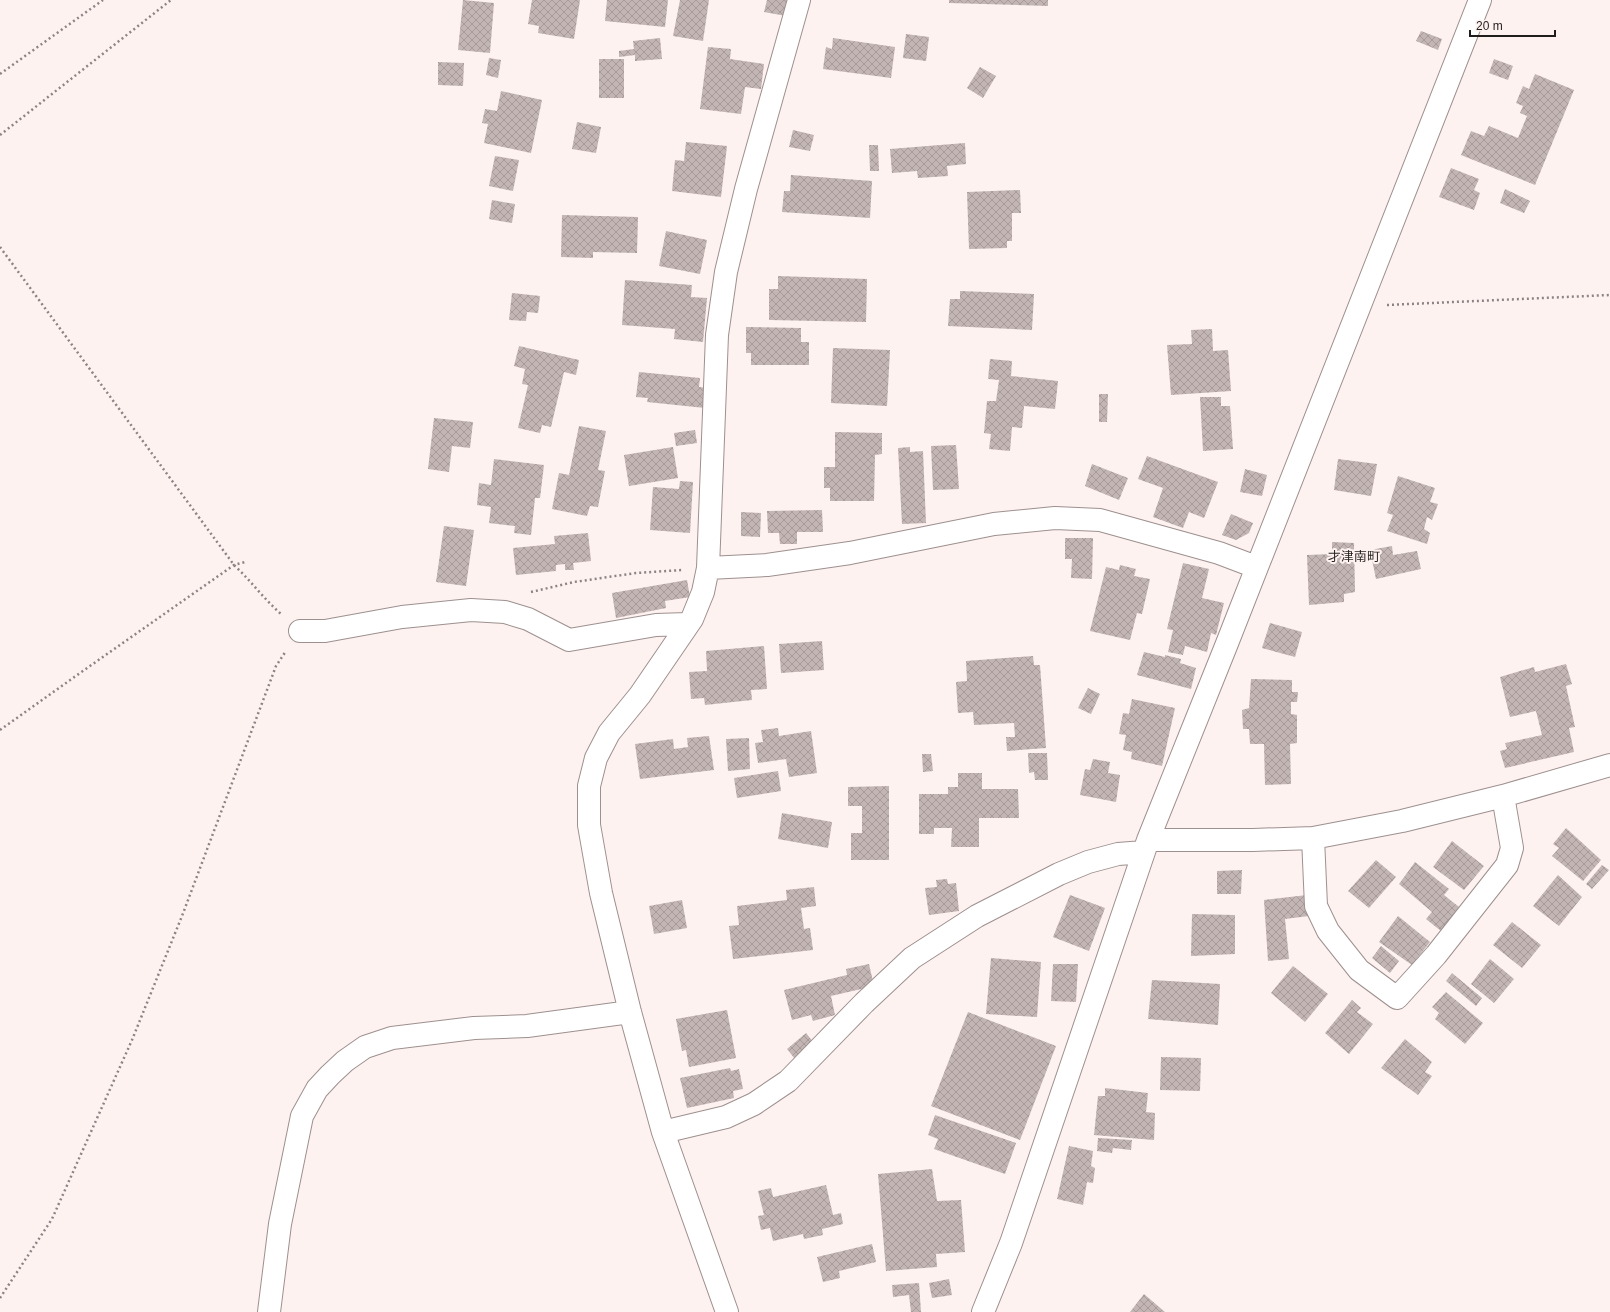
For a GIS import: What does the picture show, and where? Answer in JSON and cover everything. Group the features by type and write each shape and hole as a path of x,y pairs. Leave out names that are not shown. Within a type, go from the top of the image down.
{"street":[{"path":"727,1312 663,1132 630,1012 601,893 589,825 589,786 596,758 609,733 640,695 687,624 692,619 703,592 708,568 717,335 726,272 750,174 799,0"},
{"path":"983,1312 1011,1243 1146,846 1480,0"},
{"path":"708,568 767,565 850,553 994,524 1055,518 1100,520 1219,553 1256,567"},
{"path":"300,631 325,631 402,617 471,610 505,612 528,619 569,640 656,625 687,624"},
{"path":"663,1132 726,1117 754,1104 788,1081 864,1003 912,958 977,916 1059,874 1088,862 1146,846 1313,838 1402,821 1503,796 1610,765"},
{"path":"1313,838 1316,906 1328,931 1359,970 1397,998 1436,955 1507,865 1512,848 1503,796"},
{"path":"269,1312 280,1224 302,1116 317,1089 345,1061 365,1047 392,1038 474,1028 526,1026 630,1012"}],"path":[{"path":"0,74 103,0"},
{"path":"0,135 171,0"},
{"path":"0,246 234,565 252,582 268,602 300,631 276,666 182,916 132,1040 52,1219 0,1298"},
{"path":"1358,307 1610,295"},
{"path":"0,730 234,565 245,562"},
{"path":"530,592 574,582 629,574 708,568"}],"building":[{"path":"463,0 494,3 490,53 458,50"},
{"path":"532,0 580,0 574,39 538,33 539,26 528,24"},
{"path":"607,0 668,0 665,27 605,21"},
{"path":"680,0 709,0 703,41 673,36"},
{"path":"767,0 790,0 786,16 764,12"},
{"path":"949,0 1048,0 1048,6 949,3"},
{"path":"1421,31 1442,39 1438,50 1416,41"},
{"path":"906,34 929,37 926,61 903,58"},
{"path":"660,38 662,59 635,61 635,55 619,57 619,51 634,49 633,41"},
{"path":"833,38 895,47 891,78 823,69 826,47 832,49"},
{"path":"708,47 731,49 730,59 764,64 761,89 745,87 741,114 700,109"},
{"path":"489,58 501,60 498,78 486,75"},
{"path":"599,59 624,59 624,98 599,98"},
{"path":"1494,59 1513,66 1508,80 1489,73"},
{"path":"438,62 464,63 463,86 438,85"},
{"path":"980,67 996,76 983,98 967,88"},
{"path":"1535,74 1574,90 1535,185 1461,155 1471,131 1484,136 1489,126 1518,138 1527,116 1520,113 1523,106 1516,103 1523,86 1529,89"},
{"path":"501,91 542,100 531,153 484,143 488,124 482,123 485,109 497,111"},
{"path":"577,122 601,127 596,153 572,149"},
{"path":"793,130 814,135 810,151 789,147"},
{"path":"686,142 727,146 721,197 672,191 675,160 684,161"},
{"path":"965,143 966,164 947,166 948,176 918,178 917,171 892,173 890,149"},
{"path":"869,145 878,145 879,171 870,171"},
{"path":"495,156 519,160 513,191 489,186"},
{"path":"1451,168 1479,179 1474,190 1480,193 1474,210 1439,197"},
{"path":"791,175 872,181 870,218 782,212 784,191 790,191"},
{"path":"1505,189 1530,201 1524,213 1500,203"},
{"path":"1020,190 1021,213 1012,213 1012,241 1007,241 1007,248 969,249 967,192"},
{"path":"492,200 515,204 512,223 489,219"},
{"path":"562,215 638,217 637,253 593,252 593,258 561,257"},
{"path":"666,231 707,240 700,274 659,266"},
{"path":"778,276 867,279 866,322 769,320 769,289 778,289"},
{"path":"625,280 692,285 691,297 707,298 703,342 674,339 675,329 622,325"},
{"path":"960,291 1034,294 1032,330 948,326 950,299 960,299"},
{"path":"512,293 540,296 538,313 527,312 526,321 509,320"},
{"path":"746,327 801,328 801,342 809,342 809,365 751,365 751,353 746,353"},
{"path":"1212,329 1213,351 1228,350 1231,391 1171,395 1167,345 1192,344 1191,330"},
{"path":"519,346 579,360 576,375 564,372 551,427 542,425 540,433 518,428 528,385 522,384 525,369 514,366"},
{"path":"833,348 890,350 887,406 831,403"},
{"path":"990,359 1012,361 1011,376 1058,381 1055,409 1024,406 1022,428 1012,427 1010,451 989,449 991,434 984,433 987,401 996,401 999,380 988,379"},
{"path":"639,372 700,378 699,387 707,388 705,408 647,402 648,398 636,397"},
{"path":"1099,394 1108,394 1107,422 1099,422"},
{"path":"1200,397 1221,397 1221,406 1230,406 1233,449 1203,451"},
{"path":"434,418 473,422 470,448 452,446 449,472 428,469"},
{"path":"579,426 606,431 598,470 605,471 598,507 590,506 587,516 552,509 559,473 569,475"},
{"path":"695,430 697,443 676,446 674,433"},
{"path":"835,432 882,433 882,454 875,455 874,501 830,501 830,488 824,488 824,467 835,467"},
{"path":"956,445 959,489 933,490 931,446"},
{"path":"673,447 678,478 629,486 624,455"},
{"path":"910,447 910,452 923,451 926,523 902,524 898,448"},
{"path":"1147,456 1218,482 1204,518 1189,512 1183,528 1153,517 1163,488 1138,479"},
{"path":"494,459 544,465 540,498 535,498 531,535 514,533 515,526 489,523 491,507 477,505 479,483 491,485"},
{"path":"1338,459 1377,464 1371,496 1334,490"},
{"path":"1092,464 1128,478 1119,500 1085,486"},
{"path":"1245,469 1267,475 1262,496 1240,492"},
{"path":"1398,476 1435,488 1430,502 1438,504 1432,520 1427,517 1424,529 1430,533 1427,544 1387,531 1393,515 1387,513"},
{"path":"680,481 693,482 690,533 650,530 653,487 679,489"},
{"path":"822,510 823,532 797,532 797,544 780,544 779,533 768,533 767,511"},
{"path":"741,512 761,513 760,537 741,536"},
{"path":"1231,514 1253,523 1249,533 1236,540 1222,535"},
{"path":"444,526 474,530 466,586 436,582"},
{"path":"588,533 591,561 573,563 574,570 565,570 565,564 556,565 556,571 516,575 513,548 555,544 554,536"},
{"path":"1065,538 1093,538 1092,579 1071,578 1072,559 1065,559"},
{"path":"1332,542 1354,543 1355,592 1344,594 1344,602 1309,605 1307,555 1332,554"},
{"path":"1392,546 1393,555 1417,551 1421,569 1376,579 1370,550"},
{"path":"1183,563 1209,569 1202,598 1224,603 1216,635 1211,633 1207,652 1185,646 1183,655 1168,652 1173,630 1167,629"},
{"path":"1120,565 1136,569 1134,576 1150,579 1142,614 1137,613 1130,640 1090,631 1106,567 1119,570"},
{"path":"687,580 690,597 665,601 666,608 616,618 612,593"},
{"path":"1270,623 1302,632 1295,657 1262,648"},
{"path":"822,641 824,670 781,673 779,644"},
{"path":"764,646 767,689 751,690 752,700 705,705 704,698 691,699 689,672 707,671 706,651"},
{"path":"1144,652 1181,659 1180,663 1196,668 1191,689 1137,675"},
{"path":"1033,656 1034,665 1040,665 1046,748 1007,751 1006,737 1015,737 1014,723 974,725 973,712 958,713 956,682 967,681 966,661"},
{"path":"1566,664 1572,684 1566,686 1575,727 1569,728 1574,752 1505,768 1500,751 1507,749 1505,743 1542,735 1536,711 1510,717 1500,677 1534,667 1535,672"},
{"path":"1251,679 1292,680 1292,692 1298,692 1297,702 1291,702 1291,714 1297,715 1297,743 1290,744 1291,784 1265,785 1264,744 1250,744 1249,729 1243,729 1242,710 1249,708"},
{"path":"1088,688 1100,694 1091,714 1078,708"},
{"path":"1132,699 1175,708 1162,766 1131,759 1132,752 1123,750 1126,735 1119,734 1123,713 1129,714"},
{"path":"778,728 779,736 811,731 817,773 789,777 786,759 758,763 755,743 763,742 761,730"},
{"path":"709,736 714,770 640,779 635,744 673,739 674,749 688,747 687,738"},
{"path":"749,738 750,769 728,771 726,739"},
{"path":"1028,753 1047,753 1048,780 1035,780 1034,772 1029,773"},
{"path":"922,754 931,754 933,771 923,772"},
{"path":"1093,759 1110,762 1108,773 1120,775 1116,802 1080,795 1085,769 1090,770"},
{"path":"778,771 781,791 737,798 734,778"},
{"path":"958,773 982,773 982,789 1018,789 1019,818 979,818 979,847 951,847 952,828 934,828 934,834 919,834 919,794 948,794 948,787 958,787"},
{"path":"889,786 889,860 851,860 851,833 862,833 862,806 848,806 848,787"},
{"path":"782,813 832,822 828,848 778,839"},
{"path":"1566,828 1601,860 1583,881 1552,856 1559,848 1553,844"},
{"path":"1452,841 1484,866 1464,890 1433,867"},
{"path":"1376,860 1396,877 1369,908 1348,891"},
{"path":"1415,862 1449,889 1444,895 1459,907 1441,931 1426,919 1432,912 1399,884"},
{"path":"1602,865 1609,870 1592,889 1586,884"},
{"path":"1242,870 1241,894 1217,894 1217,871"},
{"path":"1558,875 1582,897 1559,926 1533,906"},
{"path":"947,879 948,884 956,883 959,911 929,915 925,888 937,887 936,880"},
{"path":"814,887 816,906 801,908 804,929 810,928 813,950 733,959 729,926 739,925 737,906 787,900 786,890"},
{"path":"1070,895 1105,908 1089,951 1053,937"},
{"path":"1307,895 1309,916 1285,919 1289,959 1268,961 1264,900"},
{"path":"682,900 687,928 654,934 649,906"},
{"path":"1192,914 1235,915 1235,954 1191,956"},
{"path":"1398,916 1430,942 1412,965 1379,942"},
{"path":"1512,922 1541,945 1522,968 1493,945"},
{"path":"1381,946 1399,961 1390,973 1372,958"},
{"path":"991,958 1041,962 1037,1017 986,1014"},
{"path":"1490,959 1514,979 1494,1003 1471,984"},
{"path":"869,964 874,986 831,996 835,1015 813,1021 811,1015 792,1020 784,990 847,975 846,969"},
{"path":"1053,964 1078,964 1076,1002 1051,1001"},
{"path":"1293,966 1328,994 1305,1022 1271,993"},
{"path":"1452,973 1482,998 1476,1006 1446,981"},
{"path":"1152,980 1220,984 1218,1025 1148,1019"},
{"path":"1446,992 1483,1023 1465,1044 1435,1019 1439,1013 1432,1007"},
{"path":"1352,1000 1361,1008 1357,1012 1373,1024 1349,1054 1325,1033"},
{"path":"727,1010 736,1058 689,1067 686,1050 682,1051 676,1019"},
{"path":"968,1012 1056,1046 1020,1140 931,1106"},
{"path":"806,1033 814,1043 795,1059 787,1049"},
{"path":"1405,1039 1432,1062 1425,1072 1432,1076 1418,1095 1381,1068"},
{"path":"1161,1057 1201,1058 1200,1091 1160,1090"},
{"path":"730,1068 731,1071 739,1069 743,1089 733,1091 734,1098 687,1108 680,1078"},
{"path":"1105,1088 1148,1093 1146,1112 1155,1113 1154,1140 1094,1135 1098,1096 1105,1096"},
{"path":"935,1115 1016,1143 1005,1174 934,1149 938,1139 928,1135"},
{"path":"1098,1138 1132,1140 1131,1150 1113,1148 1112,1153 1097,1151"},
{"path":"1069,1146 1093,1151 1091,1166 1095,1168 1093,1183 1087,1182 1083,1205 1057,1199"},
{"path":"932,1169 937,1201 961,1200 965,1252 936,1254 937,1267 886,1271 878,1174"},
{"path":"826,1185 833,1215 841,1213 843,1224 822,1229 823,1235 804,1239 803,1234 773,1241 770,1228 761,1230 758,1216 764,1215 758,1191 771,1188 773,1197"},
{"path":"872,1244 876,1262 839,1271 840,1278 823,1282 817,1257"},
{"path":"949,1279 952,1295 932,1298 929,1283"},
{"path":"919,1283 921,1312 911,1312 909,1295 893,1297 892,1285"},
{"path":"1144,1294 1165,1312 1130,1312"}],"district":[{"name":"才津南町","path":"1354,556"}]}
